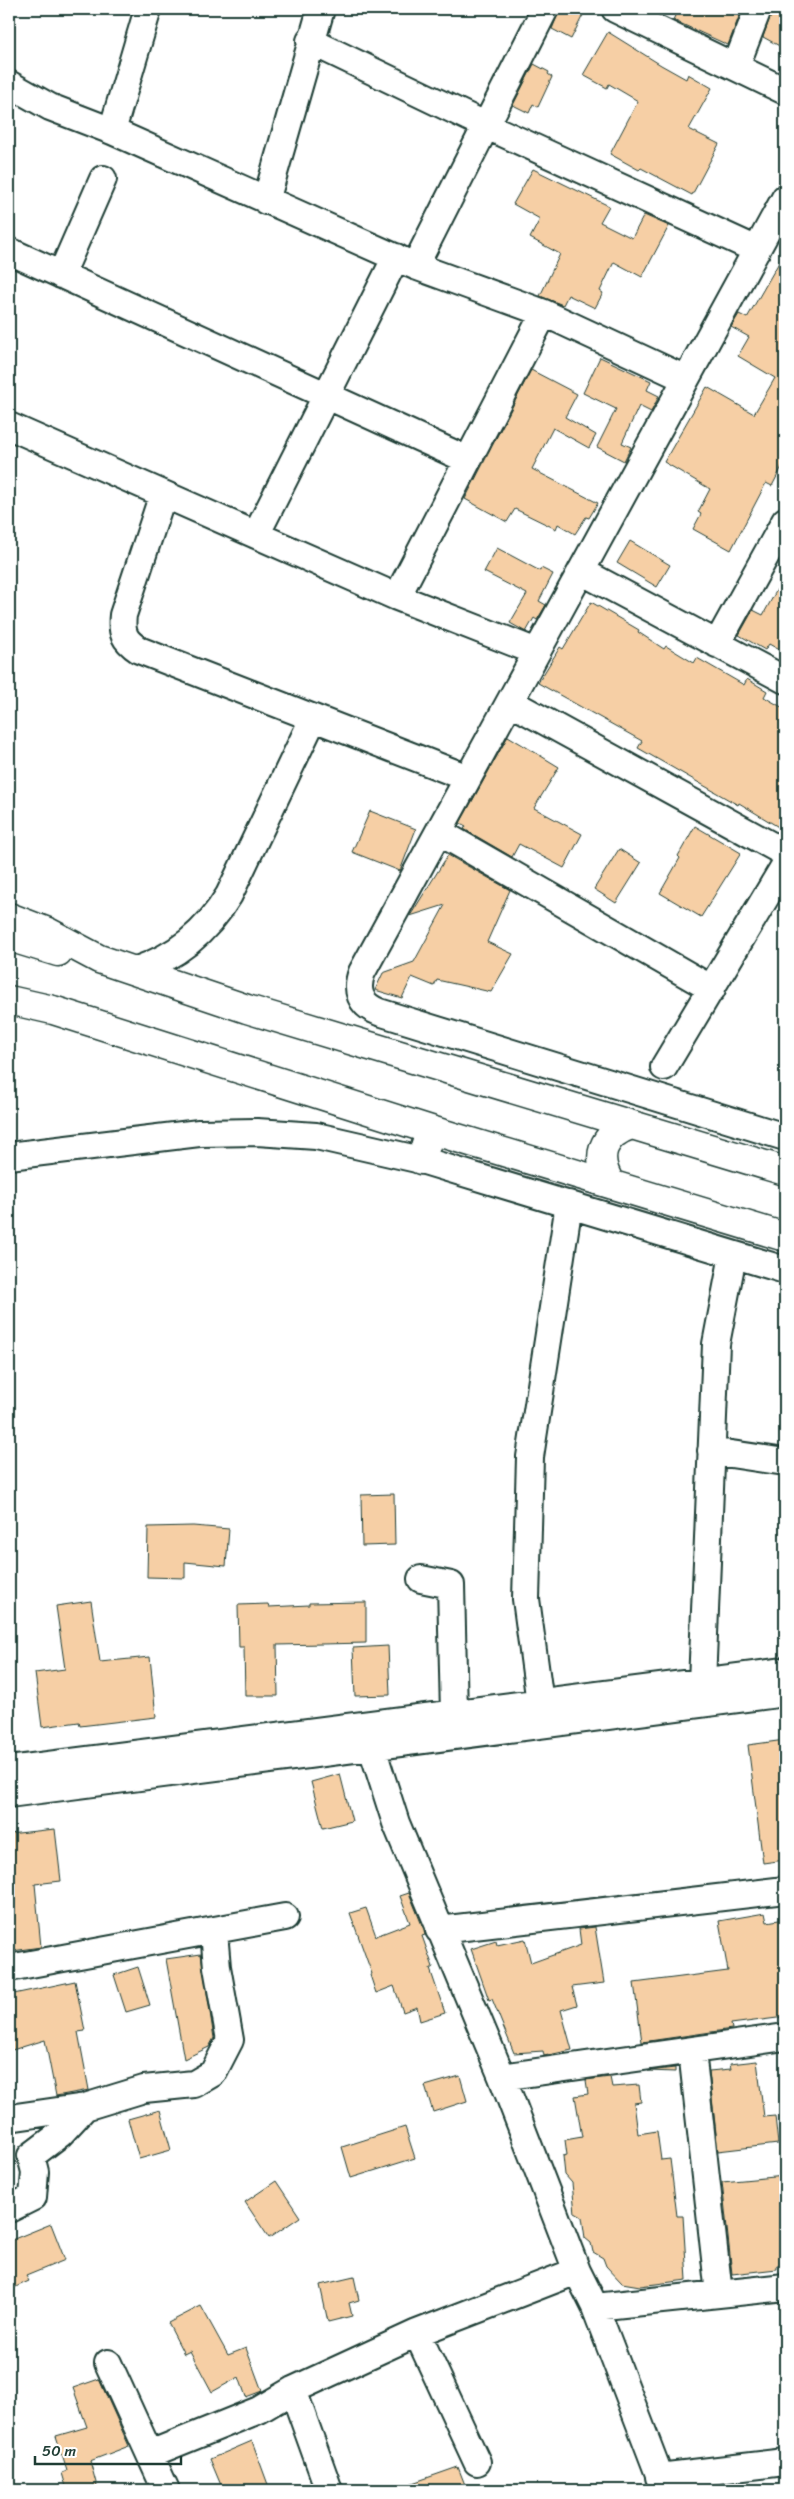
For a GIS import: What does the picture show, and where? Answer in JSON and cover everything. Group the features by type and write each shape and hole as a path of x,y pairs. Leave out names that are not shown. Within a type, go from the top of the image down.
{"main road":[{"path":"9,917 48,932 98,959"},
{"path":"9,938 43,949 98,959 247,1009 785,1171"},
{"path":"9,986 53,1010"},
{"path":"9,1000 53,1010 431,1130 785,1237"},
{"path":"610,1184 604,1173 601,1161 603,1148 610,1137 620,1129 632,1125"},
{"path":"420,1160 431,1130"}],"street":[{"path":"112,131 148,9"},
{"path":"266,201 320,9"},
{"path":"256,535 327,394 487,126 545,9"},
{"path":"615,9 785,91"},
{"path":"736,66 758,9"},
{"path":"310,41 487,126 757,250"},
{"path":"9,84 50,107 112,131 405,262 544,313 686,379"},
{"path":"61,275 102,179"},
{"path":"783,209 757,250 362,972 358,988 365,1003 379,1012 785,1137"},
{"path":"9,252 327,394 468,460"},
{"path":"397,597 544,313"},
{"path":"9,426 397,597 537,652"},
{"path":"163,494 123,614 121,628 126,642 139,650 468,778"},
{"path":"717,644 785,521"},
{"path":"581,571 785,680"},
{"path":"510,702 785,853"},
{"path":"134,971 172,955 205,929 218,913 229,895 313,719"},
{"path":"439,832 712,990"},
{"path":"664,1067 712,990 785,865"},
{"path":"9,1156 141,1138 258,1132 316,1136 420,1160 785,1270"},
{"path":"540,1703 526,1599 530,1458 569,1204"},
{"path":"702,1682 716,1344 733,1255"},
{"path":"711,1451 785,1462"},
{"path":"421,1580 452,1585 454,1714"},
{"path":"9,1794 368,1736 454,1714 785,1671"},
{"path":"9,1770 368,1736 785,1693"},
{"path":"368,1736 396,1823 439,1930 502,2077 577,2271 595,2308 662,2484 785,2462"},
{"path":"439,1930 785,1890"},
{"path":"9,1968 214,1932 285,1917"},
{"path":"9,2118 85,2107 144,2089 194,2084 213,2074 230,2040 216,1967 214,1932"},
{"path":"502,2077 785,2037"},
{"path":"692,2051 719,2294"},
{"path":"9,2209 33,2197 34,2172 31,2156 60,2134 85,2107"},
{"path":"150,2454 259,2410 293,2390 417,2333 577,2271"},
{"path":"595,2308 785,2286"},
{"path":"417,2333 477,2462"},
{"path":"108,2363 166,2490"},
{"path":"293,2390 329,2490"}],"building":[{"path":"560,9 586,9 571,39 552,29"},
{"path":"678,9 742,9 728,45 673,20"},
{"path":"773,9 785,9 785,49 763,37"},
{"path":"608,32 686,79 688,74 712,88 689,129 719,144 692,195 610,154 638,101 609,84 607,88 583,75"},
{"path":"534,64 549,72 548,74 552,77 538,107 533,104 529,113 513,105"},
{"path":"533,169 609,206 600,222 632,238 644,215 669,226 642,277 614,262 600,291 603,293 595,308 568,295 563,305 540,296 560,254 530,238 540,219 513,204"},
{"path":"785,252 785,461 772,486 766,483 731,550 693,529 701,514 698,512 710,489 664,462 707,387 754,414 775,378 738,356 749,337 731,327 739,314 747,318"},
{"path":"600,357 651,381 647,390 659,396 651,412 639,406 622,443 631,447 624,461 597,447 616,409 583,393"},
{"path":"531,370 577,394 565,417 596,435 589,448 553,428 532,469 598,503 589,518 586,517 575,534 558,524 556,529 515,509 507,522 465,499"},
{"path":"630,541 670,565 657,587 617,563"},
{"path":"497,548 540,571 541,568 553,574 539,601 546,605 537,620 534,618 526,632 510,623 527,594 484,572"},
{"path":"785,575 785,653 769,644 765,650 739,635 753,610 763,615"},
{"path":"591,602 639,630 638,632 664,649 666,646 694,663 697,658 744,685 747,679 767,691 764,697 785,709 785,831 739,803 738,805 638,748 642,741 538,683 560,647 563,649"},
{"path":"508,736 559,767 534,808 582,834 564,868 519,844 512,857 464,829 466,826 460,823"},
{"path":"370,811 416,829 400,871 352,852"},
{"path":"695,826 741,853 701,917 660,893 680,858 678,856"},
{"path":"619,849 641,863 616,903 594,889"},
{"path":"448,855 510,890 487,942 513,954 491,992 437,980 434,986 412,977 402,998 375,990 383,973 414,962 445,905 410,916"},
{"path":"394,1494 395,1545 362,1546 361,1495"},
{"path":"193,1526 229,1529 226,1566 185,1562 185,1578 147,1577 148,1527"},
{"path":"91,1601 100,1662 150,1657 156,1717 80,1726 79,1722 42,1727 35,1673 65,1669 56,1606"},
{"path":"366,1602 366,1643 277,1645 278,1696 245,1696 244,1647 239,1647 238,1605 268,1604 269,1607 309,1605 309,1603"},
{"path":"388,1646 390,1695 355,1696 353,1648"},
{"path":"785,1740 785,1860 763,1863 748,1745"},
{"path":"340,1774 352,1821 323,1828 311,1782"},
{"path":"55,1829 61,1881 35,1884 41,1947 12,1951 9,1913 9,1891 12,1891 9,1834"},
{"path":"409,1893 424,1930 425,1935 422,1936 433,1967 430,1969 445,2013 420,2021 417,2007 403,2012 394,1986 376,1993 370,1975 372,1974 350,1913 366,1908 376,1936 410,1923 400,1896"},
{"path":"765,1913 767,1922 785,1919 785,2017 731,2024 732,2029 642,2042 634,1983 728,1971 719,1921"},
{"path":"595,1927 604,1983 572,1987 577,2005 561,2010 572,2050 544,2056 543,2051 514,2053 492,1999 489,2000 471,1949 496,1941 497,1945 525,1939 531,1963 581,1945 579,1929"},
{"path":"201,1954 214,2038 209,2047 184,2059 166,1959"},
{"path":"138,1967 150,2005 126,2012 114,1975"},
{"path":"75,1981 85,2031 78,2032 89,2090 56,2096 45,2040 9,2051 9,1995"},
{"path":"757,2061 764,2117 775,2116 778,2144 718,2151 709,2071 731,2069 730,2064"},
{"path":"675,2068 675,2072 648,2071"},
{"path":"460,2076 467,2101 433,2112 425,2086"},
{"path":"610,2077 612,2087 639,2085 641,2102 634,2103 638,2134 657,2131 661,2160 670,2159 677,2216 683,2216 687,2280 640,2286 622,2283 606,2266 603,2258 593,2252 591,2243 585,2238 582,2217 575,2213 572,2183 565,2175 563,2156 567,2155 565,2140 582,2137 575,2096 588,2094 586,2080"},
{"path":"160,2110 171,2150 139,2159 128,2119"},
{"path":"405,2127 415,2158 351,2178 342,2147"},
{"path":"785,2176 785,2265 777,2266 777,2269 732,2274 722,2182"},
{"path":"276,2181 300,2217 269,2238 245,2202"},
{"path":"51,2224 65,2260 26,2276 29,2281 9,2290 9,2241"},
{"path":"354,2277 359,2300 349,2303 352,2316 328,2322 320,2285"},
{"path":"201,2306 228,2355 246,2348 262,2391 246,2397 239,2377 212,2392 190,2351 184,2354 168,2323"},
{"path":"99,2379 129,2446 90,2461 98,2490 67,2490 62,2473 67,2471 56,2436 87,2427 73,2388"},
{"path":"252,2441 270,2490 223,2490 210,2459"},
{"path":"458,2467 467,2490 399,2490 398,2488"}]}
